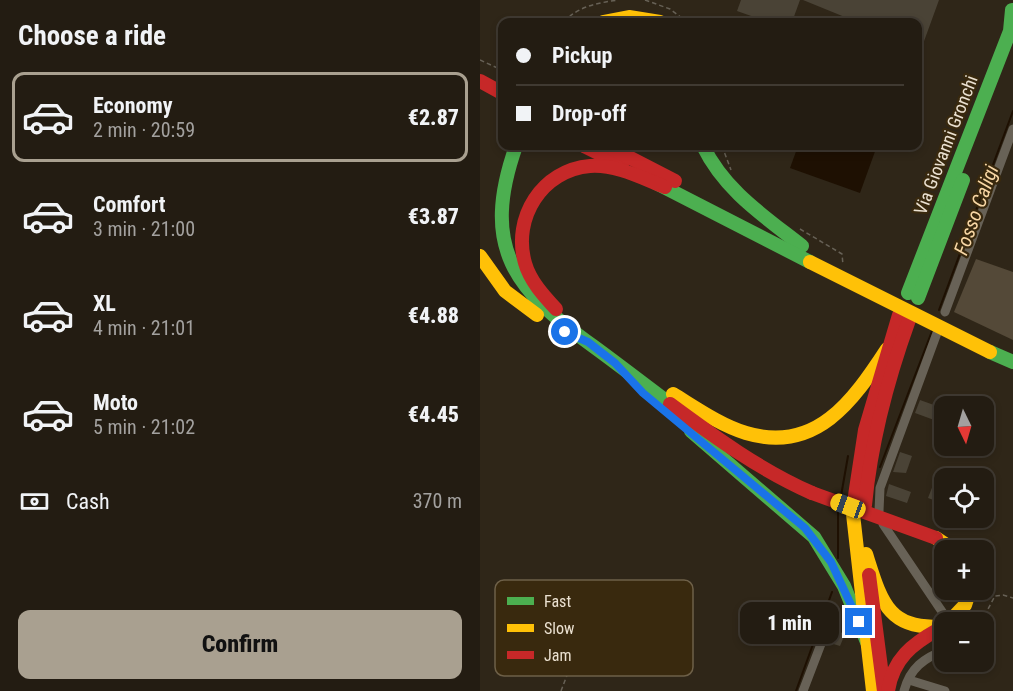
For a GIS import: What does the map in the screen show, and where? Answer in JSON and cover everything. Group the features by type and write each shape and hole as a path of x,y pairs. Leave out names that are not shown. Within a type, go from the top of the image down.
{"main road":[{"name":"Via Giovanni Gronchi","path":"1011,7 1010,31 913,295 1013,49"},
{"path":"480,81 498,91"},
{"path":"480,92 498,102"},
{"path":"514,150 505,169 499,202 501,248 516,282 536,303 759,468 812,493 939,540"},
{"path":"592,150 992,347 1013,362"},
{"path":"614,150 802,246"},
{"path":"705,150 714,168 733,193 802,246 812,257"},
{"path":"588,342 555,308 531,277 522,243 526,213 537,194 550,180 581,167 603,167 665,187"},
{"path":"480,256 495,280 519,303 565,332 588,342"},
{"path":"619,366 736,428 758,436 781,437 808,432 833,419 863,387 887,350 904,317 869,464 856,560 873,691"},
{"path":"992,347 1013,351"},
{"path":"884,691 866,554 860,454 887,350"},
{"path":"619,366 643,393 810,532 836,570 867,642"},
{"path":"866,554 882,603 892,614 916,627 934,625"},
{"path":"958,612 967,600"},
{"path":"888,691 892,670 901,654 913,643 934,630"}],"street":[{"path":"945,312 1013,129"},
{"path":"879,511 863,508 891,459 937,333"},
{"path":"883,524 939,612"},
{"path":"803,691 834,610"},
{"path":"904,691 924,659 934,655"},
{"path":"909,680 945,691"}],"path":[{"path":"568,18 574,12 595,3 618,0"},
{"path":"645,0 670,9 682,18"},
{"path":"480,60 498,68"},
{"path":"986,612 995,596 1003,595 1013,598"},
{"path":"561,691 567,676"}],"shaded area":[{"path":"797,150 876,150 860,193 790,168"},
{"path":"976,259 1013,272 1013,340 954,312"}],"building":[{"path":"741,0 800,0 793,18 757,18 737,11"},
{"path":"803,0 939,0 923,44 922,18 847,18"},
{"path":"920,400 934,405 934,420 915,413"},
{"path":"900,452 912,456 906,473 893,472"},
{"path":"934,482 934,500 928,498"},
{"path":"889,484 911,492 907,503 886,496"},
{"path":"835,630 845,634 840,646 830,643"}],"waterway":[{"name":"Fosso Caligi","path":"939,310 1013,111"},
{"name":"Fosso Caligi","path":"880,467 932,331"},
{"name":"Fosso Caligi","path":"841,496 848,456"},
{"name":"Fosso Caligi","path":"838,510 838,558"},
{"name":"Fosso Caligi","path":"796,691 832,592"}],"traffic: fast":[{"path":"908,293 1010,31 1012,10"},
{"path":"515,150 506,182 502,212 504,239 512,263 525,285 566,326 670,404"},
{"path":"705,150 722,176 746,202 802,246"},
{"path":"918,298 963,180"},
{"path":"656,183 810,262"},
{"path":"990,352 1013,362"},
{"path":"691,431 814,537 844,586 867,642"}],"traffic: slow":[{"path":"624,18 635,18"},
{"path":"480,256 505,291 537,315"},
{"path":"810,262 990,352"},
{"path":"673,394 736,430 771,438 793,436 812,429 830,418 846,404 887,349"},
{"path":"853,514 873,691"},
{"path":"866,554 877,586 890,610 911,624 934,627"},
{"path":"958,612 967,600"}],"traffic: jam":[{"path":"480,81 498,91"},
{"path":"592,150 622,165"},
{"path":"615,150 675,181"},
{"path":"556,309 530,276 522,246 527,214 545,187 573,169 590,166 609,167 628,172 665,187"},
{"path":"854,502 865,430 899,315"},
{"path":"865,505 871,458 881,411 909,320"},
{"path":"670,404 756,464 812,493"},
{"path":"812,493 936,538"},
{"path":"869,575 884,691"},
{"path":"888,691 899,661 912,647 934,632"}],"route":[{"path":"565,332 588,342 619,366 643,393 805,528 818,542 831,562 859,622"}]}
